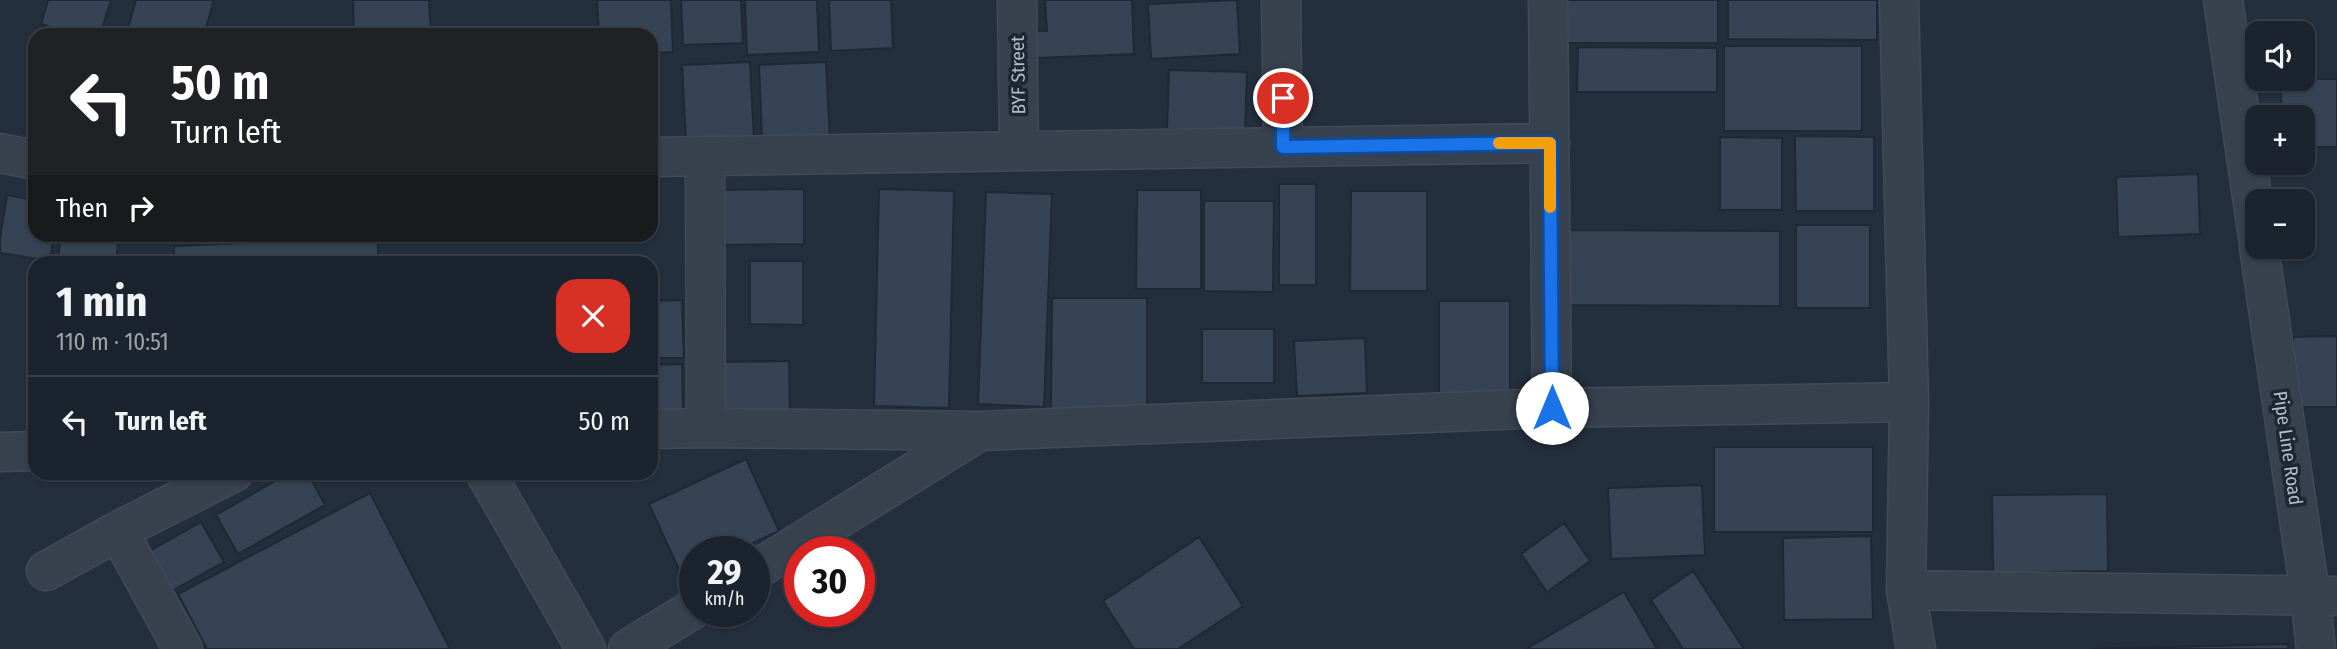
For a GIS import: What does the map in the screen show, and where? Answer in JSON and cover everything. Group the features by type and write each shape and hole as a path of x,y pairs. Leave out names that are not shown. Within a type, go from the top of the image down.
{"street":[{"name":"BYF Street","path":"1017,0 1019,150"},
{"path":"1281,0 1283,147"},
{"path":"1548,0 1552,408"},
{"path":"1899,0 1909,402 1906,590 1916,649"},
{"path":"2223,0 2251,189"},
{"path":"658,158 1550,143"},
{"path":"0,153 28,159"},
{"path":"705,156 706,428"},
{"name":"Pipe Line Road","path":"2261,259 2323,595 2316,649"},
{"path":"658,429 980,431 1552,408 1909,402"},
{"path":"770,561 980,431"},
{"path":"0,453 28,451"},
{"path":"46,571 218,480"},
{"path":"490,480 586,649"},
{"path":"118,531 183,649"},
{"path":"1906,590 2323,595"},
{"path":"628,649 679,618"}],"building":[{"path":"48,0 111,0 102,28 54,28 41,24"},
{"path":"136,0 214,0 206,28 128,28"},
{"path":"353,0 429,0 431,28 354,28"},
{"path":"597,0 671,0 673,52 658,53 658,28 599,28"},
{"path":"681,0 741,0 743,43 683,45"},
{"path":"745,0 817,0 819,52 747,55"},
{"path":"829,0 891,0 893,48 831,51"},
{"path":"1045,0 1132,0 1134,54 1036,58 1035,31 1047,31"},
{"path":"1237,0 1240,54 1151,59 1148,4"},
{"path":"1564,0 1718,0 1718,43 1564,43"},
{"path":"1728,0 1877,0 1877,40 1728,39"},
{"path":"1724,46 1862,46 1862,131 1724,131"},
{"path":"1578,47 1717,48 1717,92 1577,92"},
{"path":"750,62 754,140 686,142 682,65"},
{"path":"826,62 830,138 762,141 759,65"},
{"path":"1169,70 1247,72 1245,132 1167,129"},
{"path":"2315,79 2337,79 2337,147 2315,147 2315,105 2281,105 2281,91 2315,91"},
{"path":"1795,136 1874,137 1874,211 1796,211"},
{"path":"1720,137 1782,138 1782,210 1720,210"},
{"path":"2198,174 2200,234 2118,237 2116,177"},
{"path":"1279,184 1316,184 1316,285 1279,285"},
{"path":"804,189 804,244 721,245 720,190"},
{"path":"879,189 954,191 949,408 874,406"},
{"path":"1137,190 1201,190 1201,289 1136,289"},
{"path":"1351,191 1427,191 1427,291 1350,291"},
{"path":"986,192 1052,194 1044,407 978,404"},
{"path":"7,195 28,199 28,242 53,242 51,256 28,257 0,253"},
{"path":"1204,201 1274,201 1273,292 1204,291"},
{"path":"1796,225 1870,225 1870,308 1796,308"},
{"path":"1560,230 1780,231 1780,306 1560,305"},
{"path":"60,242 118,242 117,256 59,256"},
{"path":"265,242 378,242 378,256 174,256 174,246"},
{"path":"750,261 803,261 803,325 750,324"},
{"path":"1052,298 1147,298 1147,409 1051,409"},
{"path":"682,300 684,358 658,358 658,301"},
{"path":"1439,301 1510,301 1510,399 1439,399"},
{"path":"1202,329 1274,329 1274,383 1202,383"},
{"path":"2337,336 2337,407 2294,407 2293,337"},
{"path":"1365,338 1367,393 1297,396 1294,341"},
{"path":"789,361 790,415 721,417 720,362"},
{"path":"682,364 683,411 658,411 658,365"},
{"path":"1714,447 1873,447 1873,532 1714,532"},
{"path":"746,459 779,531 768,536 679,536 679,569 649,504"},
{"path":"277,480 311,480 325,505 238,554 216,515"},
{"path":"1702,485 1705,555 1611,559 1608,488"},
{"path":"370,493 450,649 207,649 178,594"},
{"path":"2107,494 2108,571 1993,573 1992,495"},
{"path":"201,522 224,562 172,591 150,551"},
{"path":"1564,523 1590,561 1547,592 1521,554"},
{"path":"1871,536 1873,619 1784,620 1783,538"},
{"path":"1199,537 1243,606 1178,649 1134,649 1103,601"},
{"path":"1693,571 1744,649 1683,649 1651,600"},
{"path":"1624,592 1657,649 1526,649"},
{"path":"2288,644 2288,649 2091,649"}],"slow traffic":[{"path":"1499,143 1550,143 1550,207"}],"route":[{"path":"1283,98 1283,147 1550,143 1552,408"}]}
